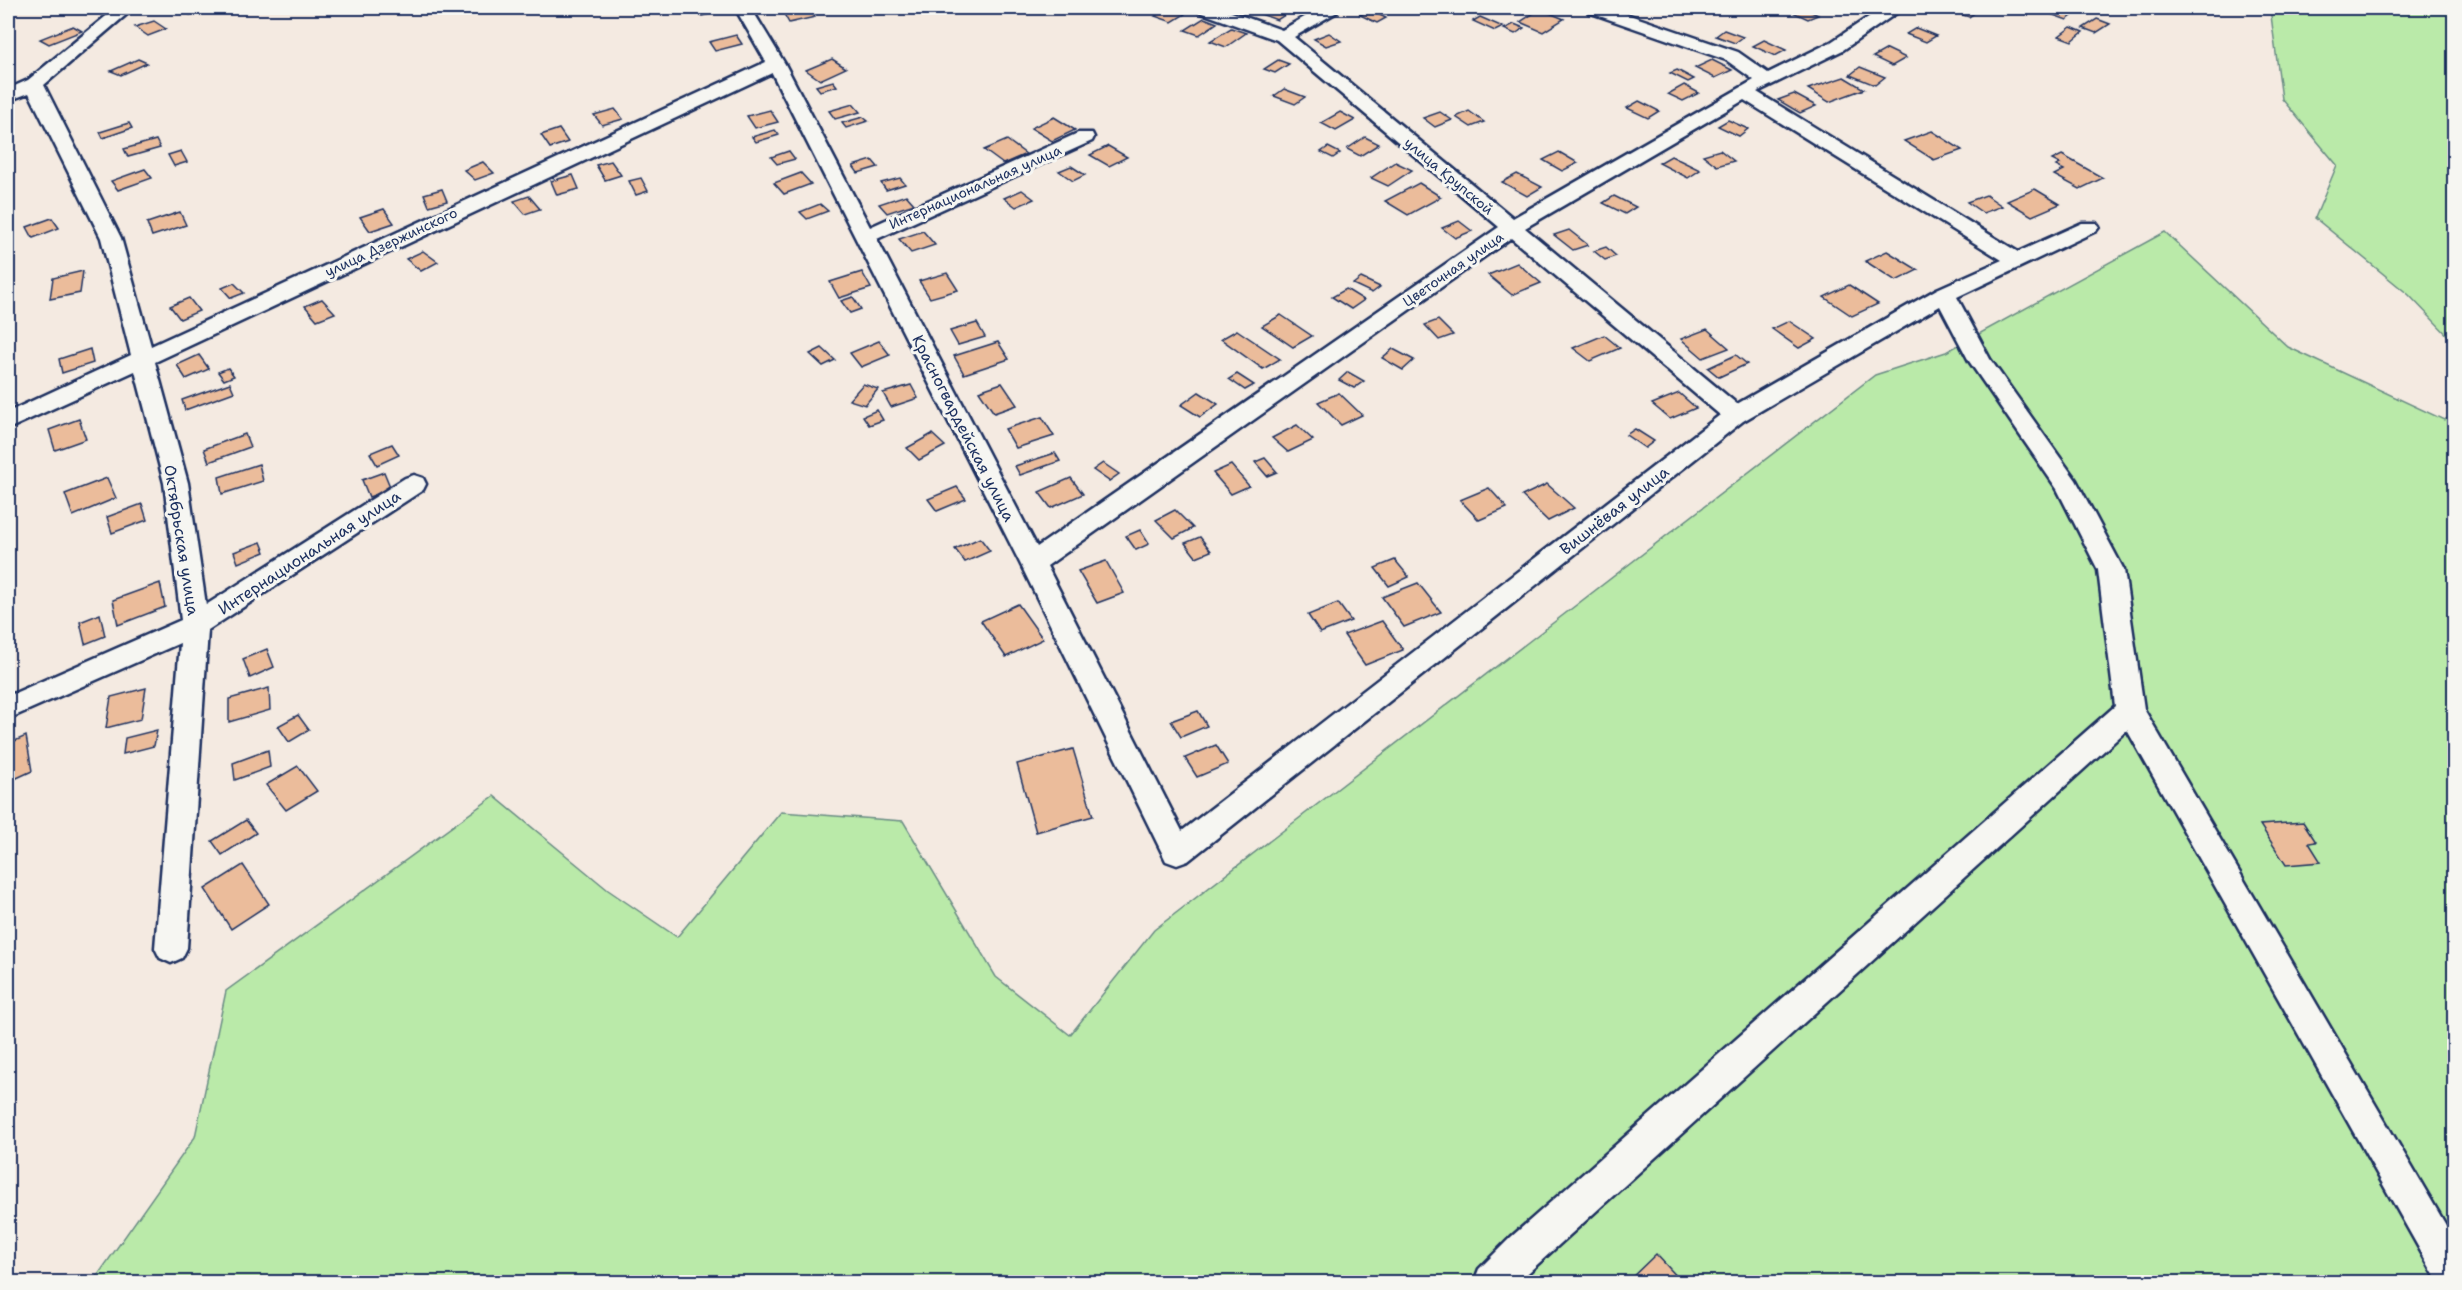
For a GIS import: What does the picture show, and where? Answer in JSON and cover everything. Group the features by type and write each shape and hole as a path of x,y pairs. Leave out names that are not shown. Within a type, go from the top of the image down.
{"street":[{"path":"8,96 34,84 126,8"},
{"name":"Красногвардейская улица","path":"743,8 776,64 1034,562 1178,852"},
{"name":"улица Крупской","path":"1205,8 1283,36 1735,415"},
{"path":"1283,36 1331,8"},
{"path":"1598,8 1732,56 1766,80"},
{"name":"Цветочная улица","path":"1034,562 1511,228 1744,92 1837,46 1892,8"},
{"name":"улица Дзержинского","path":"8,421 141,357 776,64"},
{"name":"Октябрьская улица","path":"34,84 111,238 176,483 195,625 171,948"},
{"path":"1744,92 2017,260"},
{"name":"Интернациональная улица","path":"865,237 1085,137"},
{"name":"Вишнёвая улица","path":"1178,852 1735,415 1945,294 2088,227"},
{"path":"1945,294 1980,361 2067,486 2111,570 2130,710 2454,1274"},
{"name":"Интернациональная улица","path":"8,708 195,625 414,484"},
{"path":"1492,1282 1542,1234 2130,710"}],"green space":[{"path":"2270,8 2454,8 2454,342 2409,295 2315,218 2337,165 2282,99"},
{"path":"2165,232 2288,347 2444,420 2454,415 2454,1282 93,1282 195,1137 226,991 494,796 608,890 677,937 781,812 903,821 996,977 1070,1035 1154,930 1875,375 1946,352"}],"building":[{"path":"183,8 209,8 190,15"},
{"path":"726,8 728,10 702,16 697,9"},
{"path":"1168,8 1185,14 1172,22 1155,16"},
{"path":"1266,8 1282,8 1291,11 1277,20 1258,13"},
{"path":"1784,8 1803,8 1818,15 1808,19"},
{"path":"1941,8 1977,8 1980,9 1969,17"},
{"path":"2034,8 2065,8 2077,12 2067,20"},
{"path":"810,9 815,17 789,23 784,14"},
{"path":"1540,9 1564,19 1543,32 1520,22"},
{"path":"1369,10 1386,18 1377,23 1360,15"},
{"path":"1480,17 1503,27 1495,31 1473,21"},
{"path":"1204,18 1217,23 1199,35 1185,30"},
{"path":"2097,19 2110,24 2096,33 2083,28"},
{"path":"154,21 166,29 148,36 135,27"},
{"path":"1514,24 1524,28 1515,34 1504,29"},
{"path":"73,26 82,31 49,44 40,39"},
{"path":"2071,27 2083,32 2072,41 2059,36"},
{"path":"1231,28 1246,33 1226,47 1210,41"},
{"path":"1916,28 1936,36 1926,42 1906,34"},
{"path":"1724,30 1743,37 1735,43 1716,36"},
{"path":"1329,33 1341,41 1326,46 1314,39"},
{"path":"736,35 742,44 715,51 709,42"},
{"path":"1764,40 1786,50 1775,56 1753,46"},
{"path":"1887,49 1906,58 1892,66 1873,57"},
{"path":"138,59 147,63 121,75 111,71"},
{"path":"832,59 846,68 820,80 806,70"},
{"path":"1278,60 1289,64 1275,73 1264,69"},
{"path":"1712,60 1732,70 1715,78 1695,68"},
{"path":"1860,67 1885,77 1875,85 1850,75"},
{"path":"1677,70 1694,79 1688,82 1670,73"},
{"path":"1844,77 1864,89 1829,102 1808,89"},
{"path":"833,81 837,86 820,91 816,86"},
{"path":"1684,85 1699,93 1683,101 1668,94"},
{"path":"1284,89 1305,97 1295,104 1274,96"},
{"path":"1794,94 1816,106 1800,113 1778,100"},
{"path":"1639,101 1659,111 1648,118 1627,108"},
{"path":"853,104 860,112 835,119 829,111"},
{"path":"615,109 623,119 602,125 594,115"},
{"path":"770,110 778,122 755,128 747,116"},
{"path":"1469,111 1484,122 1471,127 1456,117"},
{"path":"1340,112 1355,120 1336,131 1321,123"},
{"path":"1440,112 1452,120 1435,127 1423,118"},
{"path":"863,117 868,121 846,128 842,123"},
{"path":"1054,117 1075,130 1052,141 1031,128"},
{"path":"1728,120 1748,129 1739,136 1718,126"},
{"path":"129,123 132,128 103,138 100,132"},
{"path":"559,129 568,142 550,148 541,135"},
{"path":"775,130 779,135 756,142 752,137"},
{"path":"1932,131 1962,150 1934,160 1904,141"},
{"path":"1365,137 1379,144 1360,156 1347,149"},
{"path":"156,140 160,148 128,157 124,149"},
{"path":"1007,140 1026,154 1003,164 984,150"},
{"path":"1108,146 1127,157 1109,166 1090,155"},
{"path":"1328,147 1340,153 1333,158 1321,152"},
{"path":"1720,150 1734,161 1717,166 1703,155"},
{"path":"181,151 187,162 174,166 168,155"},
{"path":"789,151 795,159 777,164 771,157"},
{"path":"1559,152 1578,163 1562,171 1543,160"},
{"path":"2062,155 2103,178 2080,189 2054,175 2064,170 2056,166 2060,164 2052,160"},
{"path":"1671,156 1700,170 1688,178 1659,163"},
{"path":"872,160 878,167 858,173 853,166"},
{"path":"611,161 621,175 605,180 596,165"},
{"path":"483,162 494,173 475,180 464,170"},
{"path":"1395,162 1412,170 1388,186 1371,178"},
{"path":"1071,166 1085,175 1073,181 1059,171"},
{"path":"145,169 152,178 118,190 111,181"},
{"path":"801,173 811,184 784,194 774,183"},
{"path":"1517,174 1542,187 1527,196 1502,182"},
{"path":"573,175 579,189 557,195 551,181"},
{"path":"641,178 648,191 636,195 629,181"},
{"path":"900,178 905,184 886,190 881,183"},
{"path":"1419,183 1441,197 1408,215 1385,201"},
{"path":"442,189 447,201 429,206 424,194"},
{"path":"2035,189 2060,204 2032,216 2007,201"},
{"path":"1022,190 1034,199 1016,207 1004,198"},
{"path":"906,195 914,204 887,213 879,204"},
{"path":"1986,195 2002,206 1983,213 1967,202"},
{"path":"529,196 540,209 525,214 514,201"},
{"path":"1614,196 1636,207 1625,214 1603,203"},
{"path":"820,204 828,211 807,219 800,212"},
{"path":"384,209 394,223 370,231 360,217"},
{"path":"180,212 186,225 152,236 147,223"},
{"path":"52,218 59,228 33,238 27,227"},
{"path":"1459,221 1472,231 1455,238 1442,228"},
{"path":"1569,230 1588,245 1573,250 1554,235"},
{"path":"923,231 935,245 911,253 899,239"},
{"path":"1606,247 1616,256 1605,260 1594,251"},
{"path":"423,251 438,262 421,271 406,259"},
{"path":"1887,251 1918,270 1896,281 1865,261"},
{"path":"1517,263 1541,283 1512,295 1488,275"},
{"path":"83,271 80,293 50,299 53,278"},
{"path":"862,272 871,288 839,298 830,282"},
{"path":"947,273 958,290 930,298 919,281"},
{"path":"1361,278 1380,287 1372,293 1353,284"},
{"path":"234,283 244,293 231,298 222,288"},
{"path":"1849,285 1878,304 1852,316 1824,297"},
{"path":"1346,289 1364,300 1351,309 1332,297"},
{"path":"853,297 861,309 850,313 841,301"},
{"path":"189,298 199,311 180,319 170,306"},
{"path":"322,299 335,313 317,320 305,306"},
{"path":"1281,315 1312,336 1293,347 1262,326"},
{"path":"1438,320 1453,335 1439,340 1425,325"},
{"path":"1789,321 1816,339 1799,348 1772,329"},
{"path":"977,323 985,337 958,345 950,331"},
{"path":"1707,329 1729,348 1703,358 1681,339"},
{"path":"1237,330 1280,359 1263,369 1221,339"},
{"path":"1604,335 1620,348 1590,361 1573,348"},
{"path":"879,341 890,355 861,367 850,353"},
{"path":"998,342 1009,359 964,374 954,356"},
{"path":"822,348 835,360 823,366 810,354"},
{"path":"90,349 93,363 62,373 59,359"},
{"path":"1393,349 1414,360 1403,370 1382,358"},
{"path":"199,355 209,369 186,379 177,365"},
{"path":"1736,355 1747,364 1719,377 1708,368"},
{"path":"228,368 234,376 224,380 218,372"},
{"path":"1348,372 1364,381 1354,388 1339,380"},
{"path":"1237,374 1254,385 1245,390 1229,379"},
{"path":"230,383 234,392 185,410 182,400"},
{"path":"1002,383 1017,405 994,413 979,391"},
{"path":"863,384 878,389 865,405 849,400"},
{"path":"911,385 918,398 891,407 883,393"},
{"path":"1199,392 1218,404 1200,417 1181,405"},
{"path":"1339,393 1362,415 1341,425 1318,402"},
{"path":"1679,393 1696,408 1670,419 1652,404"},
{"path":"877,410 883,420 869,425 863,416"},
{"path":"1042,417 1054,436 1016,448 1005,429"},
{"path":"79,419 86,439 55,450 49,430"},
{"path":"1297,425 1313,440 1288,452 1272,438"},
{"path":"1635,429 1654,441 1645,448 1626,435"},
{"path":"245,434 250,447 209,462 204,449"},
{"path":"932,434 945,446 919,460 907,448"},
{"path":"392,444 399,455 377,465 370,453"},
{"path":"1055,453 1060,461 1020,475 1015,466"},
{"path":"1265,458 1277,472 1267,476 1255,462"},
{"path":"1103,463 1119,474 1109,481 1093,470"},
{"path":"259,464 263,481 222,494 219,477"},
{"path":"1231,465 1249,486 1231,494 1213,473"},
{"path":"384,472 391,489 369,497 362,480"},
{"path":"107,478 116,498 73,516 65,494"},
{"path":"1071,478 1083,494 1051,508 1039,492"},
{"path":"1547,484 1574,508 1548,521 1522,496"},
{"path":"957,487 966,499 937,511 928,499"},
{"path":"1489,488 1507,508 1479,520 1460,500"},
{"path":"142,504 147,520 112,533 107,517"},
{"path":"1175,510 1193,528 1174,538 1156,520"},
{"path":"1140,530 1149,544 1136,550 1126,536"},
{"path":"1200,537 1211,551 1196,557 1185,543"},
{"path":"980,538 990,551 965,562 955,549"},
{"path":"261,542 265,552 238,563 234,552"},
{"path":"1395,560 1409,577 1389,586 1375,568"},
{"path":"1106,561 1124,593 1097,603 1078,571"},
{"path":"160,583 165,607 118,625 113,600"},
{"path":"1418,583 1441,612 1404,627 1382,597"},
{"path":"1338,603 1351,621 1320,633 1308,615"},
{"path":"1018,604 1043,639 1006,657 981,621"},
{"path":"100,614 105,636 85,644 80,622"},
{"path":"1382,621 1403,650 1365,665 1344,635"},
{"path":"267,649 274,667 250,678 243,659"},
{"path":"146,688 141,719 106,728 111,697"},
{"path":"269,688 270,710 229,722 229,699"},
{"path":"1198,711 1207,726 1181,737 1171,721"},
{"path":"298,715 309,730 289,742 278,726"},
{"path":"157,730 154,746 123,754 125,738"},
{"path":"26,736 32,771 8,782 8,744"},
{"path":"1216,745 1228,764 1197,777 1185,758"},
{"path":"1073,749 1093,816 1036,832 1017,764"},
{"path":"268,750 270,767 235,780 233,763"},
{"path":"298,766 317,791 286,810 266,785"},
{"path":"246,820 256,833 222,855 212,841"},
{"path":"2303,822 2316,842 2309,843 2321,862 2286,865 2260,825"},
{"path":"243,865 269,904 231,929 205,889"},
{"path":"1656,1254 1682,1282 1627,1282"}]}
